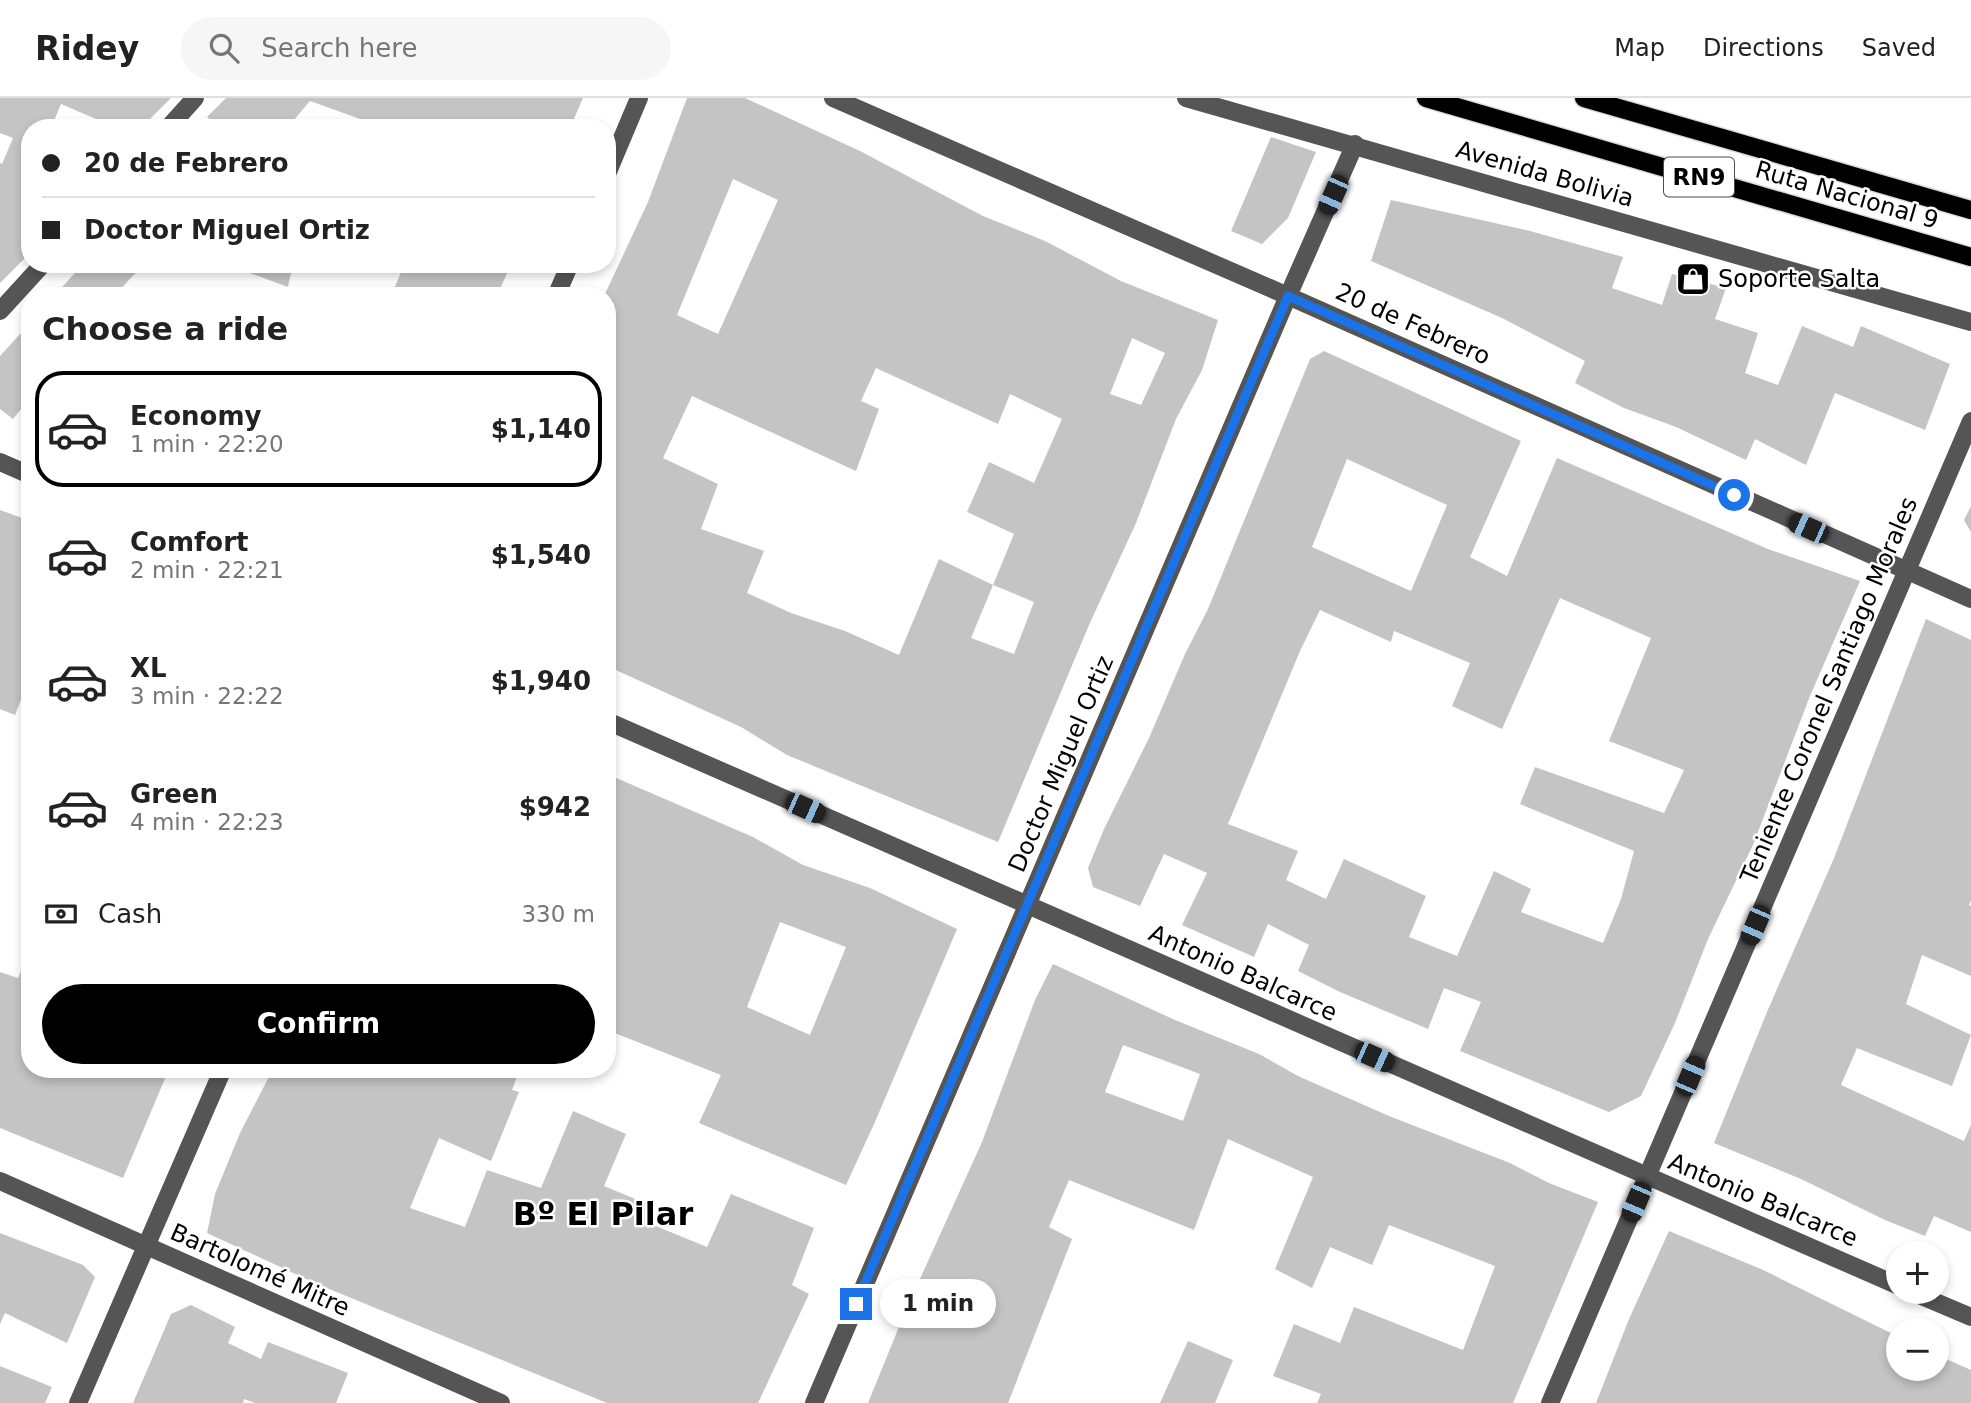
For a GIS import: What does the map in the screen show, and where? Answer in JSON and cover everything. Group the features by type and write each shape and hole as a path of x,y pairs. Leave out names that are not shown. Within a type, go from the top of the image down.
{"main road":[{"name":"Ruta Nacional 9","path":"1426,98 1971,257"},
{"name":"Ruta Nacional 9","path":"1584,98 1971,210"}],"street":[{"path":"176,119 195,98"},
{"path":"616,153 639,98"},
{"name":"20 de Febrero","path":"833,98 1288,296 1971,599"},
{"name":"Avenida Bolivia","path":"1186,98 1355,144 1971,322"},
{"name":"Doctor Miguel Ortiz","path":"814,1403 1355,144"},
{"path":"22,287 35,273"},
{"path":"0,311 21,288"},
{"name":"Teniente Coronel Santiago Morales","path":"1550,1403 1971,421"},
{"path":"0,463 21,471"},
{"name":"Antonio Balcarce","path":"616,725 1886,1280"},
{"path":"78,1403 219,1078"},
{"name":"Bartolomé Mitre","path":"0,1181 501,1403"},
{"path":"1940,1304 1971,1317"}],"building":[{"path":"0,98 171,98 150,119 96,119 61,104 55,119 21,119 21,262 0,283 0,163 2,164 13,138 0,133"},
{"path":"226,98 583,98 574,119 360,119 310,101 295,119 207,117"},
{"path":"687,98 745,98 860,151 983,216 1045,241 1121,281 1218,320 1202,370 1176,419 1136,523 1089,625 998,842 787,755 741,727 616,670 616,287 608,287 648,202","holes":["733,179 778,200 718,334 677,315","1132,338 1165,353 1141,405 1110,394","876,368 998,424 1010,394 1062,419 1034,483 989,462 967,512 1014,534 993,585 939,559 899,655 747,593 764,551 701,529 718,484 663,458 692,396 856,471 879,409 861,401","993,585 1034,602 1014,654 971,638"]},
{"path":"1271,137 1316,152 1288,218 1262,244 1231,231"},
{"path":"1391,200 1530,231 1623,257 1612,288 1662,305 1672,274 1726,288 1715,319 1758,333 1745,373 1778,385 1802,326 1853,347 1861,326 1950,364 1925,430 1835,393 1806,465 1755,439 1746,460 1676,427 1624,408 1575,383 1585,361 1502,318 1371,261"},
{"path":"75,273 136,273 122,287 62,287"},
{"path":"250,273 291,273 288,287"},
{"path":"401,273 507,273 501,287 395,287"},
{"path":"21,333 21,409 13,419 0,409 0,356"},
{"path":"1324,351 1521,441 1470,557 1507,576 1557,458 1768,549 1860,581 1810,696 1753,845 1708,939 1675,1023 1641,1096 1609,1112 1460,1051 1481,1002 1444,988 1428,1029 1298,971 1309,945 1268,924 1254,957 1182,925 1207,873 1164,854 1140,906 1093,887 1088,868 1104,829 1208,609 1310,359","holes":["1347,459 1447,505 1411,591 1312,547","1560,598 1651,638 1609,741 1684,770 1664,813 1535,767 1520,804 1634,851 1621,899 1603,943 1521,912 1531,889 1494,871 1457,956 1409,937 1426,896 1344,859 1326,899 1286,880 1298,851 1228,824 1300,651 1320,610 1391,642 1394,631 1470,663 1452,706 1502,729"]},
{"path":"1971,506 1971,532 1964,520"},
{"path":"0,510 21,518 21,700 15,715 0,709"},
{"path":"1926,619 1971,640 1971,976 1922,955 1906,1004 1971,1035 1952,1086 1857,1048 1841,1085 1964,1141 1971,1125 1971,1232 1934,1216 1925,1236 1885,1220 1801,1179 1714,1143 1834,858"},
{"path":"616,778 753,837 803,865 870,888 957,929 846,1185 699,1123 721,1075 616,1034","holes":["780,922 846,947 810,1035 747,1007"]},
{"path":"1053,964 1175,1020 1259,1054 1298,1076 1389,1116 1510,1163 1549,1183 1598,1202 1513,1403 1317,1403 1321,1394 1273,1376 1294,1324 1340,1343 1354,1307 1463,1350 1495,1266 1389,1225 1372,1265 1330,1247 1312,1288 1275,1269 1313,1177 1228,1139 1194,1230 1069,1180 1049,1227 1072,1239 1008,1403 868,1403 905,1312 982,1142 1035,1000","holes":["1123,1045 1200,1074 1183,1121 1105,1092"]},
{"path":"21,971 21,1078 165,1078 123,1178 0,1128 0,972 18,978"},
{"path":"268,1078 517,1078 512,1090 519,1092 491,1161 439,1138 410,1208 465,1227 487,1170 541,1188 573,1111 626,1134 604,1186 652,1206 646,1222 707,1247 731,1194 814,1228 792,1285 809,1294 758,1403 607,1403 317,1284 207,1233 215,1194 240,1133"},
{"path":"1669,1231 1761,1269 1886,1331 1886,1381 1949,1381 1949,1360 1971,1370 1971,1403 1596,1403 1629,1319"},
{"path":"0,1233 83,1265 95,1277 67,1343 5,1313 0,1324"},
{"path":"191,1305 235,1327 228,1343 261,1359 268,1342 348,1373 336,1403 255,1403 244,1399 243,1403 133,1403 171,1314"},
{"path":"1188,1341 1233,1360 1215,1403 1160,1403"},
{"path":"0,1366 52,1387 45,1403 0,1403"}],"place":[{"name":"Soporte Salta","path":"1693,279"}],"district":[{"name":"Bº El Pilar","path":"603,1214"}],"route":[{"path":"856,1304 1288,296 1734,495"}]}
